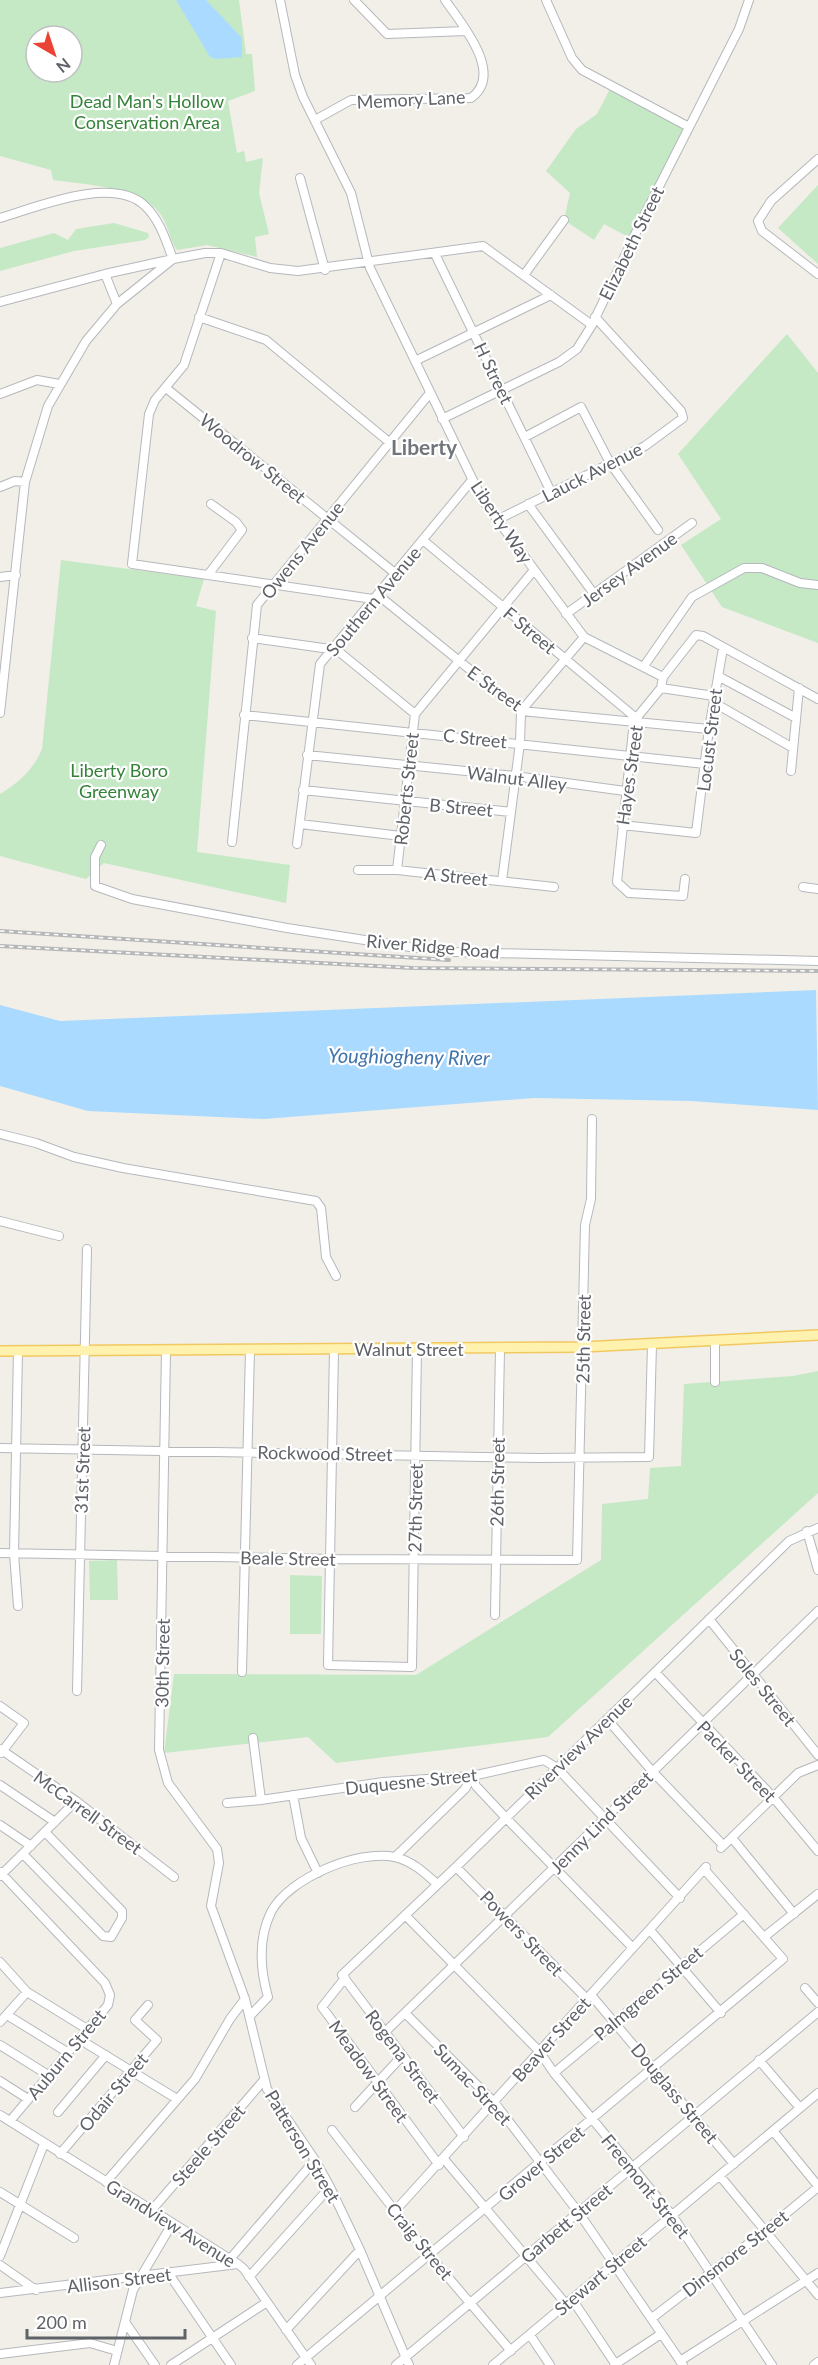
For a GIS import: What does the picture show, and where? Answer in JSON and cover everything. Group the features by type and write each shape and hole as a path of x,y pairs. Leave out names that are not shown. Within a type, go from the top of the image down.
{"main road":[{"name":"Walnut Street","path":"0,1351 583,1347 818,1335"}],"street":[{"name":"Liberty Way","path":"280,0 291,60 303,97 351,193 369,263 472,480 497,520 584,637 663,677"},
{"path":"354,0 387,34 466,31"},
{"name":"Memory Lane","path":"315,120 351,100 471,98 482,86 482,58 445,0"},
{"path":"546,0 572,58 582,70 689,127"},
{"name":"Elizabeth Street","path":"442,419 503,391 571,354 593,321 739,29 749,0"},
{"path":"818,159 771,201 758,221 762,231 818,274"},
{"path":"300,178 325,270"},
{"path":"0,218 96,193 117,192 135,199 151,212 173,259"},
{"path":"524,275 564,220"},
{"path":"0,302 105,274 204,253 221,253 270,268 298,271 325,270 483,246 551,295 593,321"},
{"path":"221,253 184,365 154,400 149,414 132,564 376,597"},
{"name":"H Street","path":"435,254 551,492"},
{"path":"0,713 25,482 39,431 59,384 86,341 117,304 173,259"},
{"path":"105,274 117,304"},
{"path":"415,361 551,295"},
{"path":"200,317 266,340 389,442"},
{"name":"Lauck Avenue","path":"497,520 645,446 683,417 681,411 593,321"},
{"path":"0,394 37,380 59,384"},
{"name":"Woodrow Street","path":"166,388 396,574"},
{"name":"Owens Avenue","path":"232,843 257,605 430,393"},
{"path":"525,437 581,407 610,463 658,530"},
{"name":"Southern Avenue","path":"297,844 320,664 331,648 424,541 472,480"},
{"path":"0,487 15,482 25,482"},
{"path":"208,575 242,530 237,522 211,504"},
{"path":"528,504 594,594"},
{"name":"Jersey Avenue","path":"566,614 692,523"},
{"name":"F Street","path":"424,541 635,720"},
{"path":"644,666 692,597 744,568 762,568 800,583 818,585"},
{"name":"Roberts Street","path":"397,870 415,714 534,570"},
{"path":"0,577 16,575"},
{"name":"E Street","path":"376,597 521,711 635,720 709,729"},
{"path":"663,677 671,670 696,635 703,636 818,699"},
{"path":"502,881 520,743 521,711 584,637"},
{"path":"252,638 331,648 415,714"},
{"name":"Locust Street","path":"622,825 696,833 709,729 723,648"},
{"path":"717,676 796,718"},
{"name":"Hayes Street","path":"663,677 661,688 635,720 625,791 617,882 629,893 683,896 685,879"},
{"path":"661,688 714,696 718,705 793,748"},
{"path":"791,771 799,688"},
{"name":"C Street","path":"244,715 705,764"},
{"name":"Walnut Alley","path":"307,755 515,776 625,791"},
{"name":"B Street","path":"303,790 511,812"},
{"path":"300,824 401,836"},
{"name":"River Ridge Road","path":"100,845 95,857 95,886 112,893 198,912 371,942 453,952 818,960"},
{"name":"A Street","path":"358,870 397,870 554,887"},
{"path":"803,887 818,889"},
{"name":"25th Street","path":"577,1560 585,1225 591,1199 592,1119"},
{"path":"0,1134 36,1143 74,1157 123,1168 316,1201 321,1208 326,1257 336,1276"},
{"path":"0,1221 59,1236"},
{"name":"31st Street","path":"77,1691 87,1249"},
{"path":"715,1341 715,1382"},
{"name":"Rockwood Street","path":"0,1448 416,1454 498,1458 649,1457 652,1344"},
{"name":"26th Street","path":"495,1615 500,1348"},
{"name":"27th Street","path":"330,1560 328,1665 412,1666 417,1349"},
{"name":"30th Street","path":"166,1350 159,1750 168,1783 217,1849 219,1863 211,1906 227,1955"},
{"path":"242,1672 247,1557 250,1350"},
{"path":"330,1560 334,1350"},
{"path":"18,1351 14,1554 18,1605"},
{"name":"Riverview Avenue","path":"344,1976 789,1541 818,1527"},
{"path":"807,1531 818,1570"},
{"name":"Beale Street","path":"0,1553 330,1560 577,1560"},
{"name":"Jenny Lind Street","path":"384,2033 818,1611"},
{"name":"Soles Street","path":"710,1619 752,1676 818,1755"},
{"name":"Packer Street","path":"655,1672 773,1797 818,1851"},
{"path":"0,1706 24,1723 1,1751"},
{"path":"607,1719 652,1772 722,1847 798,1773 818,1765"},
{"path":"253,1737 261,1800"},
{"name":"McCarrell Street","path":"1,1751 76,1801 174,1877"},
{"name":"Duquesne Street","path":"227,1803 383,1782 472,1776 538,1759 549,1761 557,1768"},
{"path":"557,1768 680,1898"},
{"path":"472,1776 476,1786 633,1948"},
{"path":"394,1857 465,1789 472,1776"},
{"path":"0,1785 55,1822"},
{"path":"293,1795 301,1838 318,1873"},
{"path":"1,1874 76,1801"},
{"path":"0,1826 31,1846"},
{"path":"22,1854 103,1936 111,1937 122,1918 122,1911 45,1832"},
{"path":"732,1838 794,1914"},
{"path":"249,2016 268,1997 261,1949 271,1912 288,1891 318,1873 353,1861 394,1857 420,1869 437,1884"},
{"name":"Powers Street","path":"456,1867 504,1917 589,1997"},
{"name":"Beaver Street","path":"395,2211 442,2162 705,1868 744,1914"},
{"name":"Auburn Street","path":"1,1874 105,1983 110,1995 108,2005 10,2121"},
{"path":"744,1914 764,1937 818,1894"},
{"name":"Palmgreen Street","path":"554,2073 744,1914"},
{"name":"Freemont Street","path":"405,1915 539,2051 554,2073 672,2215 772,2365"},
{"path":"650,1930 721,2013"},
{"name":"Grover Street","path":"297,2365 309,2362 379,2299 783,1959 764,1937"},
{"name":"Patterson Street","path":"227,1955 245,1999 264,2080 272,2097 315,2160 330,2187 360,2250 407,2361"},
{"path":"0,1962 27,1992 87,2030"},
{"name":"Rogena Street","path":"344,1976 384,2033 464,2137"},
{"name":"Meadow Street","path":"344,1976 322,2007 377,2083 442,2162 487,2208 526,2257 569,2302 615,2365"},
{"path":"805,1988 818,2003"},
{"path":"0,2022 27,1992"},
{"name":"Douglass Street","path":"589,1997 654,2068 734,2164"},
{"path":"106,2182 195,2079 230,2019 245,1999"},
{"name":"Odair Street","path":"60,2154 157,2040 135,2020 148,2005"},
{"name":"Garbett Street","path":"396,2365 407,2361 471,2303 818,2012"},
{"name":"Sumac Street","path":"405,2013 494,2102 579,2213 682,2363"},
{"path":"7,2015 67,2052"},
{"path":"79,2039 177,2099"},
{"path":"0,2045 48,2075"},
{"path":"58,2112 106,2055"},
{"path":"356,2107 402,2056"},
{"path":"759,2060 800,2108"},
{"name":"Steele Street","path":"151,2211 264,2080"},
{"path":"0,2081 28,2099"},
{"name":"Stewart Street","path":"493,2365 818,2093"},
{"name":"Grandview Avenue","path":"0,2115 238,2264 309,2362"},
{"name":"Craig Street","path":"332,2130 430,2256 511,2351"},
{"path":"774,2132 818,2186"},
{"path":"0,2256 44,2144"},
{"path":"230,2259 315,2160"},
{"path":"720,2176 818,2295"},
{"name":"Dinsmore Street","path":"652,2318 765,2231 818,2186"},
{"path":"249,2277 330,2187"},
{"path":"0,2192 74,2238"},
{"path":"114,2365 132,2290 172,2224"},
{"path":"286,2330 360,2250"},
{"name":"Allison Street","path":"0,2294 238,2264"},
{"path":"0,2265 36,2290"},
{"path":"682,2363 818,2273"},
{"path":"169,2274 231,2365"},
{"path":"171,2365 267,2302"},
{"path":"125,2322 154,2365"},
{"path":"615,2365 661,2334"},
{"path":"530,2335 550,2365"},
{"path":"0,2354 90,2343 117,2351"},
{"path":"814,2365 818,2362"}],"green space":[{"name":"Dead Man's Hollow Conservation Area","path":"0,0 239,0 246,54 252,54 255,91 228,101 237,153 244,151 246,162 263,158 259,193 269,234 255,237 257,257 207,245 177,250 160,213 146,202 122,191 53,180 51,170 0,156"},
{"path":"611,87 689,127 632,239 604,224 594,240 564,220 570,193 546,171 576,129 597,114"},
{"path":"818,185 818,264 778,228"},
{"path":"114,223 148,233 149,237 145,240 74,251 0,271 0,248 54,233 68,240 76,229"},
{"path":"787,334 818,373 818,643 722,607 681,545 721,519 678,454"},
{"name":"Liberty Boro Greenway","path":"61,560 204,579 196,606 216,611 197,852 290,865 286,903 104,863 86,879 0,856 0,794 25,775 42,749"},
{"path":"818,1371 818,1493 548,1737 336,1763 308,1737 164,1753 174,1674 416,1675 601,1560 602,1504 648,1499 650,1468 681,1466 684,1384 793,1376"},
{"path":"117,1560 118,1600 90,1600 89,1561"},
{"path":"290,1575 322,1576 321,1634 290,1634"}],"water":[{"path":"176,0 206,0 242,38 242,57 217,59 210,57"},
{"name":"Youghiogheny River","path":"816,990 818,1110 691,1101 534,1098 264,1119 88,1111 0,1086 0,1005 60,1021"}],"railway":[{"path":"0,931 449,960"},
{"path":"0,946 413,968 818,971"}],"district":[{"name":"Liberty","path":"424,446"}]}
